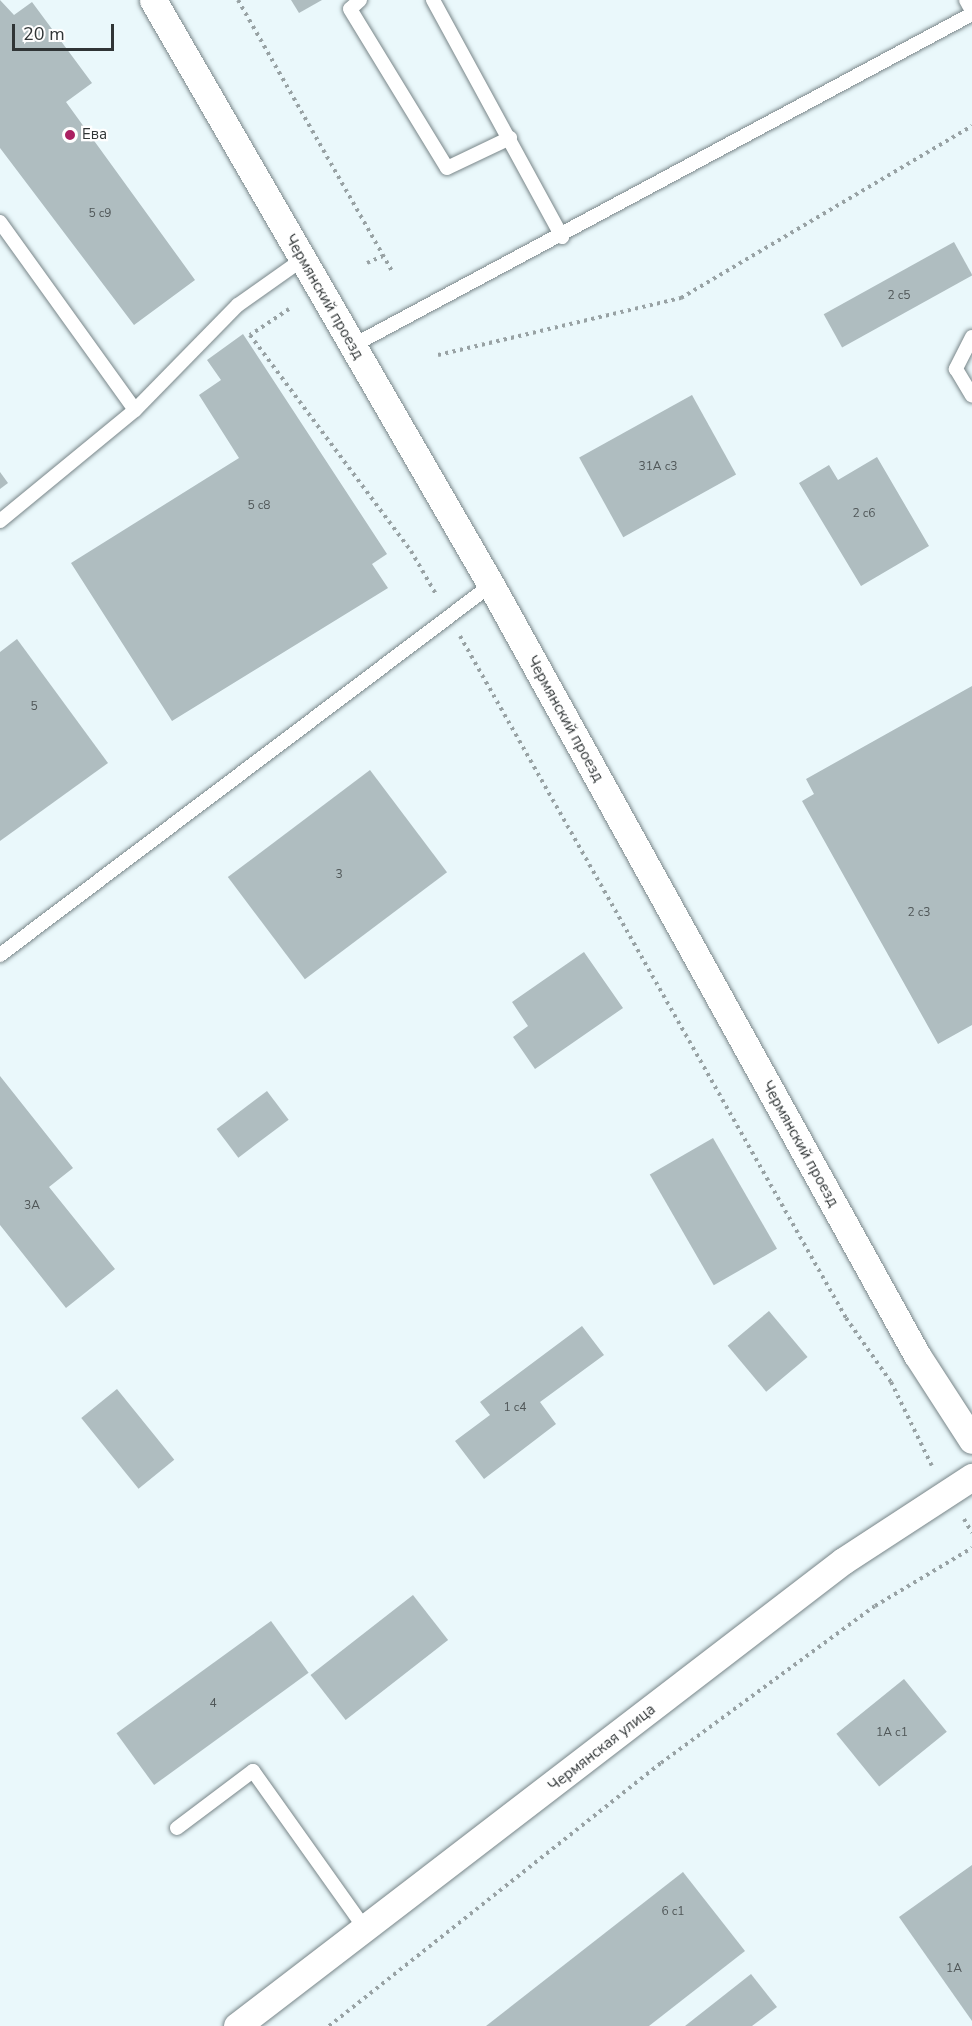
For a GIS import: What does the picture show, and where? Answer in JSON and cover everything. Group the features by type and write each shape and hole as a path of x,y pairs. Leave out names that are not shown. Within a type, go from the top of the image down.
{"street":[{"name":"Чермянский проезд","path":"153,0 491,585 916,1355 972,1440"},
{"name":"Чермянская улица","path":"237,2026 366,1930 843,1561 972,1477"}],"lane":[{"path":"360,0 350,9 447,168 510,138"},
{"path":"433,0 562,237"},
{"path":"352,346 562,237 972,12 966,0"},
{"path":"0,222 135,410"},
{"path":"0,521 135,410 238,305 303,259"},
{"path":"972,337 956,369 972,396"},
{"path":"0,955 491,585"},
{"path":"177,1828 253,1771 366,1930"}],"path":[{"path":"238,0 392,271"},
{"path":"438,355 681,298 972,126"},
{"path":"367,263 383,256"},
{"path":"289,309 250,335 411,550 846,1318 891,1382 972,1533"},
{"path":"329,2026 661,1763 875,1606 972,1548"}],"building":[{"path":"0,0 14,15 32,2 92,83 66,102 195,280 134,325 0,148"},
{"path":"291,0 322,0 299,13"},
{"path":"954,242 972,275 842,347 824,314"},
{"path":"243,334 387,554 372,564 388,588 172,721 71,563 239,458 199,395 221,380 207,360"},
{"path":"692,395 736,475 623,537 579,458"},
{"path":"877,457 929,546 861,586 799,483 829,465 838,480"},
{"path":"0,472 8,483 0,489"},
{"path":"17,639 108,763 0,841 0,652"},
{"path":"972,686 972,1025 938,1044 802,801 814,794 806,779"},
{"path":"370,770 447,872 305,979 228,877"},
{"path":"584,952 623,1008 535,1069 513,1037 528,1026 512,1002"},
{"path":"0,1076 73,1168 49,1187 115,1269 66,1308 0,1225"},
{"path":"267,1091 289,1120 238,1158 217,1129"},
{"path":"713,1138 777,1249 714,1285 650,1174"},
{"path":"769,1311 808,1357 766,1392 728,1346"},
{"path":"582,1326 604,1355 540,1402 556,1424 484,1479 455,1441 490,1415 480,1402"},
{"path":"117,1389 174,1460 139,1489 81,1418"},
{"path":"413,1595 448,1640 346,1720 311,1675"},
{"path":"271,1621 309,1673 154,1785 116,1733"},
{"path":"904,1679 947,1732 879,1787 836,1734"},
{"path":"972,1865 972,2021 899,1917"},
{"path":"683,1872 745,1951 649,2026 486,2026"},
{"path":"751,1974 777,2007 752,2026 685,2026"}],"place":[{"name":"Ева","path":"70,135"}]}
